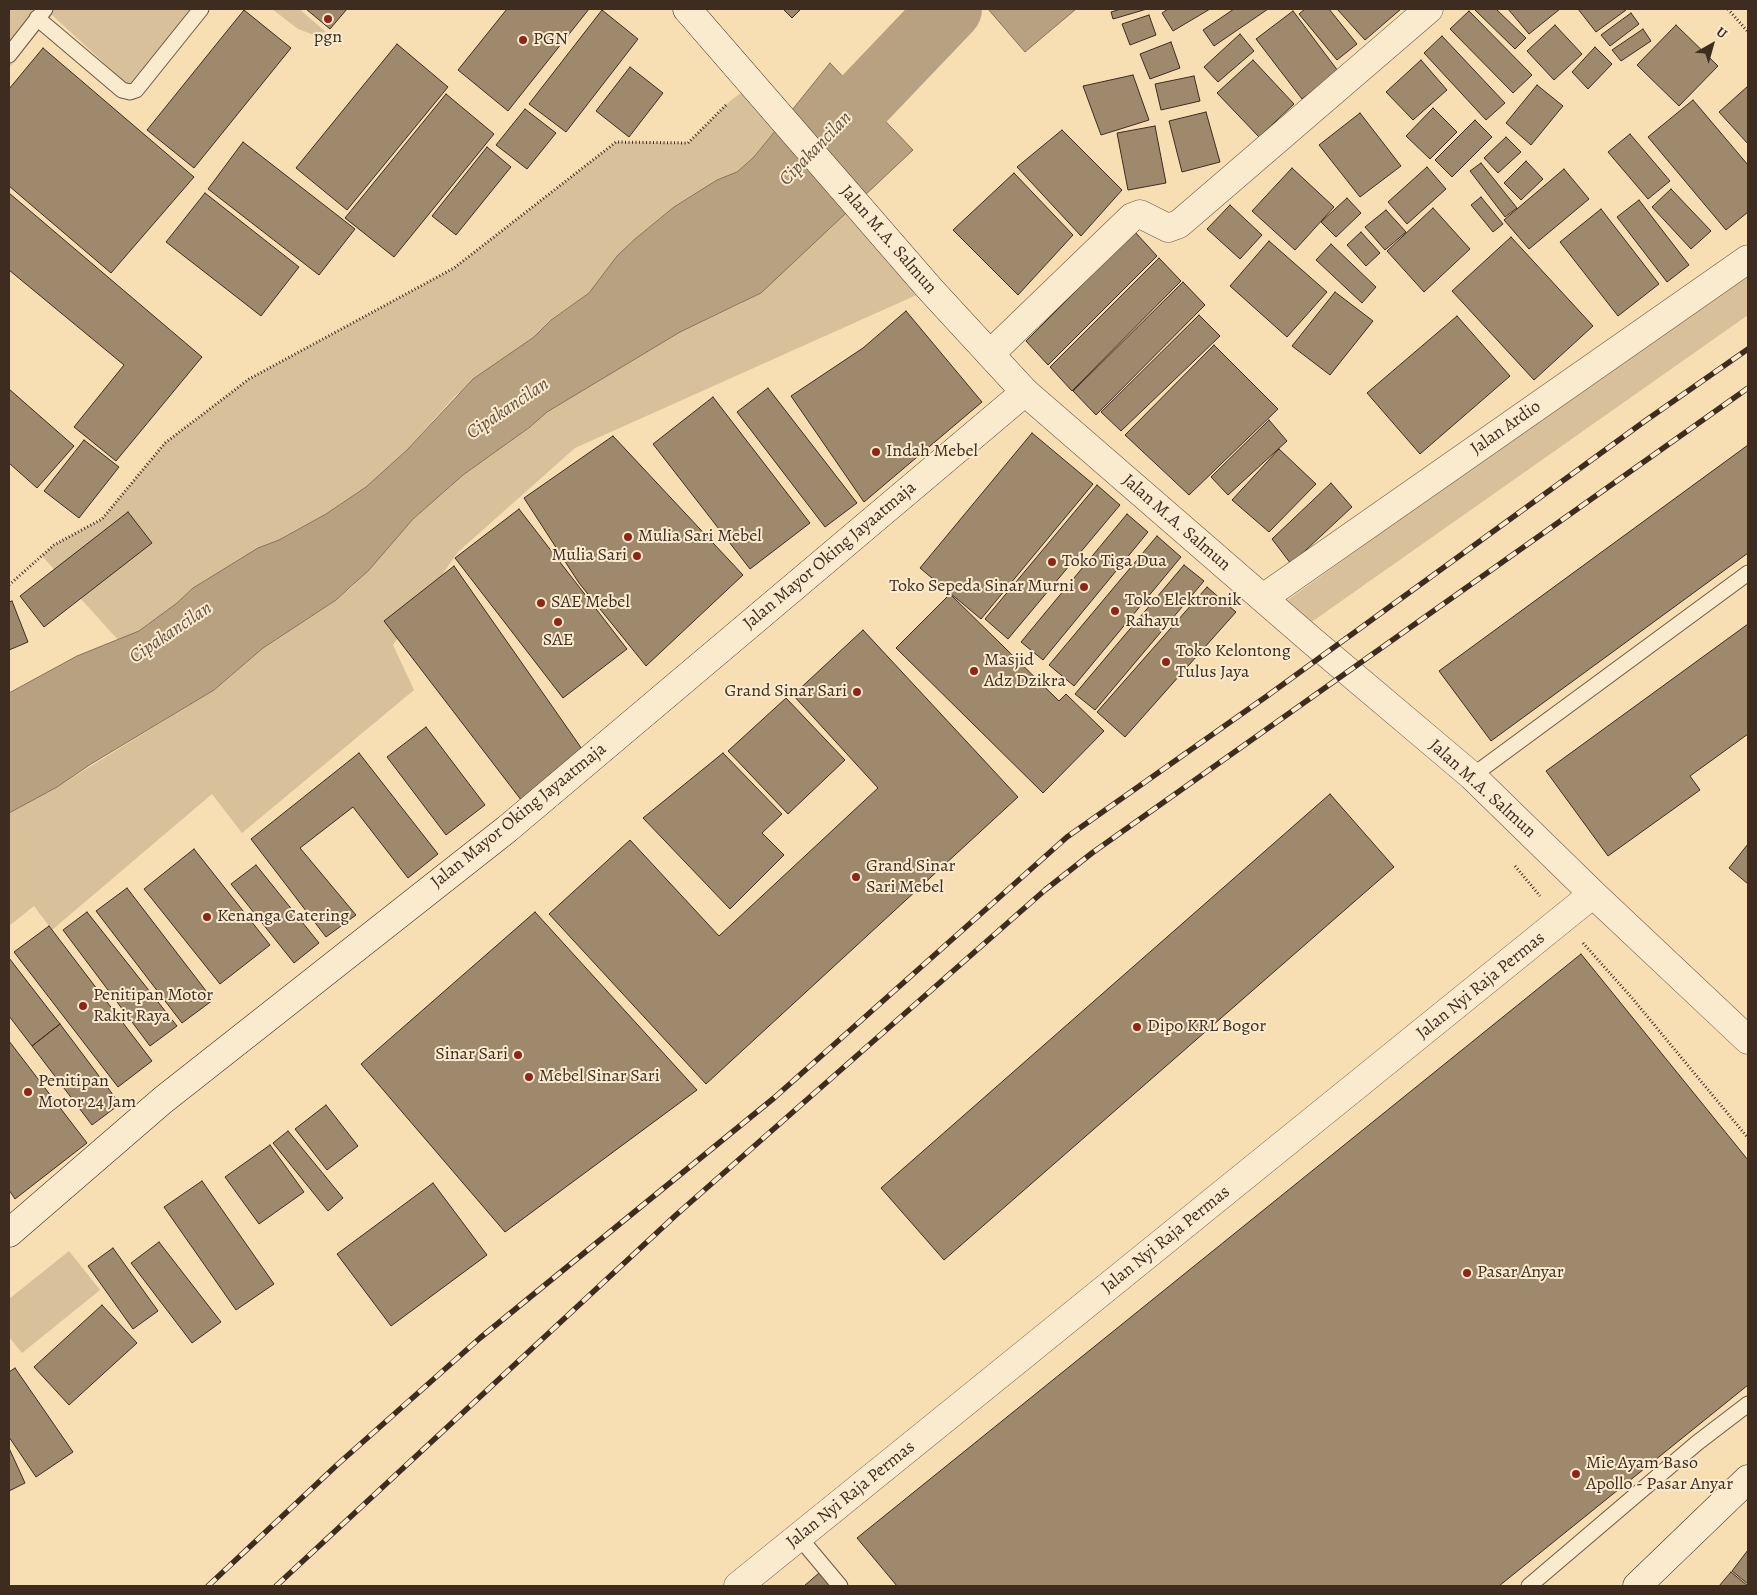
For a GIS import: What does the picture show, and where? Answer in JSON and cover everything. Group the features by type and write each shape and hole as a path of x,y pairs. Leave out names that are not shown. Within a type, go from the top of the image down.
{"street":[{"path":"990,354 1132,217 1140,214 1168,228 1179,224 1429,9"},
{"name":"Jalan M.A. Salmun","path":"692,14 930,289 1024,392 1472,776 1593,894 1748,1040"},
{"name":"Jalan Ardio","path":"1263,598 1748,259"},
{"name":"Jalan Mayor Oking Jayaatmaja","path":"9,1233 163,1100 507,829 1024,392"},
{"name":"Jalan Nyi Raja Permas","path":"738,1586 1593,894"},
{"path":"1636,1586 1748,1479"}],"lane":[{"path":"9,55 41,14 122,90 130,92 136,90 201,9"},
{"path":"1472,776 1748,572"},
{"path":"1529,1586 1697,1443 1748,1404"},
{"path":"799,1537 840,1586"}],"path":[{"path":"1728,9 1748,32"},
{"path":"9,585 54,545 102,519 166,443 249,379 454,268 616,142 688,143 730,101 753,84"},
{"path":"1511,862 1632,998 1748,1138"}],"shaded area":[{"path":"9,9 205,9 130,87 52,15 9,68"},
{"path":"272,9 299,9 326,32 314,35 298,29"},
{"path":"753,84 784,119 754,157 737,172 717,180 674,207 635,239 617,256 589,293 551,319 534,337 455,396 407,450 366,487 326,514 279,540 258,548 193,588 177,603 139,631 119,641 42,556 54,545 102,519 165,443 249,379 454,268 616,142 688,143 730,101"},
{"path":"855,202 930,289 575,448 458,552 393,645 414,690 242,833 212,794 52,930 34,906 9,926 9,813 57,787 214,690 263,648 336,600 353,586 413,519 463,475 530,427 547,412 680,332 742,303"},
{"path":"1748,269 1748,315 1303,628 1278,607"},
{"path":"69,1251 100,1290 22,1353 9,1337 9,1299"}],"water":[{"path":"988,9 1076,9 1025,52"},
{"path":"830,63 913,150 761,293 680,332 547,412 530,427 463,475 413,519 369,570 336,600 263,648 214,690 91,764 57,787 9,813 9,693 77,656 139,631 177,603 193,588 258,548 279,540 326,514 366,487 407,450 473,379 534,337 551,320 589,293 617,256 635,239 674,207 717,180 737,172 754,157"}],"building":[{"name":"pgn","path":"306,9 347,9 330,29"},
{"name":"PGN","path":"507,9 589,9 508,111 458,70"},
{"path":"783,9 801,9 792,18"},
{"path":"1121,9 1147,9 1113,19 1111,12"},
{"path":"1168,9 1210,9 1173,31 1162,13"},
{"path":"1234,9 1268,9 1214,46 1203,30"},
{"path":"1305,9 1329,9 1357,44 1337,60 1299,14"},
{"path":"1337,9 1401,9 1365,40"},
{"path":"1474,9 1496,9 1526,38 1515,49"},
{"path":"1508,9 1560,9 1529,34"},
{"path":"1578,9 1625,9 1626,10 1596,32"},
{"path":"244,10 291,48 194,168 147,130"},
{"name":"PGN","path":"602,10 638,39 566,132 529,104"},
{"path":"1293,11 1338,71 1302,99 1256,39"},
{"path":"1469,11 1532,75 1513,93 1450,29"},
{"path":"1631,13 1639,24 1610,46 1601,35"},
{"path":"1149,15 1156,35 1130,45 1122,24"},
{"path":"1555,25 1582,54 1554,80 1527,51"},
{"path":"1676,25 1718,66 1679,106 1637,65"},
{"path":"1643,29 1651,41 1621,61 1612,50"},
{"path":"1240,34 1254,51 1218,82 1204,67"},
{"path":"1442,36 1505,103 1486,120 1424,53"},
{"path":"1171,42 1180,68 1150,79 1140,54"},
{"path":"397,44 448,87 347,210 296,168"},
{"path":"1595,47 1612,64 1588,89 1572,72"},
{"path":"43,48 194,177 111,273 9,186 9,89"},
{"path":"1253,60 1294,104 1259,137 1217,93"},
{"path":"1421,60 1447,90 1413,120 1386,92"},
{"path":"630,67 663,93 629,137 596,111"},
{"path":"1133,75 1149,120 1101,135 1083,86"},
{"path":"1194,76 1200,101 1161,110 1155,84"},
{"path":"1537,85 1563,106 1531,145 1506,123"},
{"path":"1748,86 1748,144 1719,112"},
{"path":"446,94 494,134 394,257 345,218"},
{"path":"1693,100 1748,165 1748,212 1726,230 1648,137"},
{"path":"1433,108 1457,132 1430,159 1406,136"},
{"path":"525,109 556,133 527,169 496,145"},
{"path":"1206,112 1220,162 1182,172 1169,121"},
{"path":"1360,113 1401,166 1360,197 1319,145"},
{"path":"1475,120 1492,137 1452,177 1435,160"},
{"path":"1155,126 1166,183 1128,190 1117,133"},
{"path":"1062,130 1122,190 1081,236 1017,167"},
{"path":"1630,134 1670,181 1648,199 1608,152"},
{"path":"1506,137 1521,152 1498,173 1484,158"},
{"path":"243,142 355,229 319,275 208,189"},
{"path":"487,147 511,167 456,235 432,216"},
{"path":"1526,161 1543,179 1521,200 1504,183"},
{"path":"1481,163 1517,208 1505,217 1470,171"},
{"path":"1427,167 1446,189 1407,224 1388,202"},
{"path":"1292,168 1334,207 1295,250 1252,211"},
{"path":"1564,169 1589,199 1529,249 1504,220"},
{"path":"1014,173 1073,235 1018,295 953,230"},
{"path":"1671,189 1711,231 1691,249 1652,207"},
{"path":"9,193 202,357 116,461 74,427 124,365 9,270"},
{"path":"205,193 299,267 261,316 166,242"},
{"path":"1481,197 1503,224 1493,232 1471,205"},
{"path":"1347,198 1361,213 1336,237 1321,222"},
{"path":"1639,200 1689,265 1667,282 1617,217"},
{"path":"1230,205 1262,235 1240,259 1207,229"},
{"path":"1433,208 1470,249 1424,292 1387,251"},
{"path":"1601,209 1659,284 1618,316 1560,242"},
{"path":"1386,210 1406,232 1385,250 1365,227"},
{"path":"1135,232 1157,256 1048,365 1026,341"},
{"path":"1361,232 1380,253 1366,266 1347,245"},
{"path":"1511,237 1593,326 1534,380 1452,291"},
{"path":"1269,241 1327,292 1287,337 1230,286"},
{"path":"1331,244 1376,287 1362,303 1316,260"},
{"path":"1159,258 1181,281 1072,391 1050,367"},
{"path":"1183,282 1205,305 1096,415 1073,391"},
{"path":"1335,292 1373,321 1330,375 1292,346"},
{"name":"Indah Mebel","path":"906,311 982,402 864,502 791,396 863,348"},
{"path":"1199,315 1220,336 1121,431 1101,412"},
{"path":"1457,316 1510,376 1420,454 1367,393"},
{"path":"1214,345 1278,409 1189,495 1125,435"},
{"path":"768,388 857,503 825,527 737,412"},
{"path":"9,389 74,446 37,488 9,463"},
{"path":"713,397 810,523 750,569 653,444"},
{"path":"1269,420 1287,441 1228,495 1211,477"},
{"path":"1032,433 1093,484 981,619 920,568"},
{"name":"Mulia Sari Mebel","path":"613,436 743,575 646,666 579,583 524,498"},
{"path":"84,440 119,467 79,518 44,491"},
{"path":"1748,445 1748,553 1491,741 1439,671"},
{"path":"1279,449 1316,484 1269,532 1232,500"},
{"path":"1331,483 1352,507 1291,564 1272,539"},
{"name":"Toko Tiga Dua","path":"1097,485 1120,505 1008,639 985,619"},
{"name":"SAE Mebel","path":"519,509 627,649 563,698 455,558"},
{"path":"128,512 152,543 44,627 20,596"},
{"name":"Toko Sepeda Sinar Murni","path":"1127,514 1148,532 1043,660 1021,642"},
{"name":"Toko Elektronik Rahayu","path":"1157,536 1181,557 1074,686 1049,665"},
{"path":"1184,565 1204,581 1095,710 1075,694"},
{"path":"454,566 589,759 525,805 384,621"},
{"name":"Toko Kelontong Tulus Jaya","path":"1207,587 1236,612 1125,737 1097,712"},
{"name":"Masjid Adz Dzikra","path":"950,594 1059,701 1066,694 1104,731 1043,793 896,648"},
{"path":"12,601 28,642 9,650 9,602"},
{"path":"1748,624 1748,734 1690,776 1700,790 1608,856 1546,771"},
{"name":"Grand Sinar Sari Mebel","path":"863,630 1018,797 706,1084 549,914 630,840 719,936 878,788 793,695"},
{"path":"786,698 845,760 788,814 728,751"},
{"path":"426,727 485,805 446,835 387,757"},
{"path":"359,753 438,854 408,878 353,807 300,848 356,915 326,937 251,839"},
{"path":"723,753 782,814 762,833 784,855 730,909 643,818"},
{"name":"Dipo KRL Bogor","path":"1330,794 1394,867 944,1260 881,1188"},
{"path":"1748,844 1748,884 1729,868"},
{"name":"Kenanga Catering","path":"194,849 270,945 220,984 144,889"},
{"path":"256,865 319,943 294,963 231,884"},
{"path":"127,888 213,1000 182,1023 96,911"},
{"path":"87,912 177,1026 150,1046 63,930"},
{"name":"Mebel Sinar Sari","path":"535,912 697,1090 505,1232 361,1064"},
{"name":"Penitipan Motor Rakit Raya","path":"49,926 152,1061 118,1087 14,952"},
{"name":"Pasar Anyar","path":"1581,954 1748,1160 1748,1385 1499,1586 897,1586 857,1538"},
{"path":"9,958 60,1024 32,1046 9,1016"},
{"path":"60,1024 120,1104 92,1125 32,1046"},
{"name":"Penitipan Motor 24 Jam","path":"9,1041 87,1143 15,1199 9,1190"},
{"path":"326,1105 358,1146 327,1170 295,1129"},
{"path":"288,1131 343,1198 328,1211 273,1143"},
{"path":"270,1145 304,1192 259,1224 225,1177"},
{"path":"202,1181 274,1284 236,1310 164,1207"},
{"path":"433,1183 487,1255 391,1326 337,1254"},
{"path":"159,1242 221,1322 192,1343 131,1263"},
{"path":"113,1248 158,1311 133,1329 88,1266"},
{"path":"102,1305 137,1343 69,1405 34,1367"},
{"path":"15,1368 73,1452 36,1477 9,1437 9,1372"},
{"path":"9,1448 25,1483 9,1491"},
{"path":"1748,1550 1748,1584 1732,1571"},
{"path":"1731,1572 1748,1586 1719,1586"},
{"path":"819,1573 830,1586 804,1586"}],"waterway":[{"name":"Cipakancilan","path":"803,163 950,9"}],"railway":[{"path":"208,1586 338,1464 480,1338 774,1098 1067,837 1267,696 1645,421 1748,349"},
{"path":"276,1586 676,1215 1045,890 1092,853 1748,388"}],"place":[{"name":"pgn","path":"328,19"},
{"name":"PGN","path":"523,40"},
{"name":"Indah Mebel","path":"876,452"},
{"name":"Mulia Sari Mebel","path":"628,537"},
{"name":"Mulia Sari","path":"637,556"},
{"name":"Toko Tiga Dua","path":"1052,562"},
{"name":"Toko Sepeda Sinar Murni","path":"1084,587"},
{"name":"SAE Mebel","path":"541,603"},
{"name":"Toko Elektronik Rahayu","path":"1115,611"},
{"name":"SAE","path":"558,622"},
{"name":"Toko Kelontong Tulus Jaya","path":"1166,662"},
{"name":"Masjid Adz Dzikra","path":"974,671"},
{"name":"Grand Sinar Sari","path":"857,692"},
{"name":"Grand Sinar Sari Mebel","path":"856,877"},
{"name":"Kenanga Catering","path":"207,917"},
{"name":"Penitipan Motor Rakit Raya","path":"83,1006"},
{"name":"Dipo KRL Bogor","path":"1137,1027"},
{"name":"Sinar Sari","path":"518,1055"},
{"name":"Mebel Sinar Sari","path":"529,1077"},
{"name":"Penitipan Motor 24 Jam","path":"28,1092"},
{"name":"Pasar Anyar","path":"1467,1273"},
{"name":"Mie Ayam Baso Apollo - Pasar Anyar","path":"1576,1474"}]}
